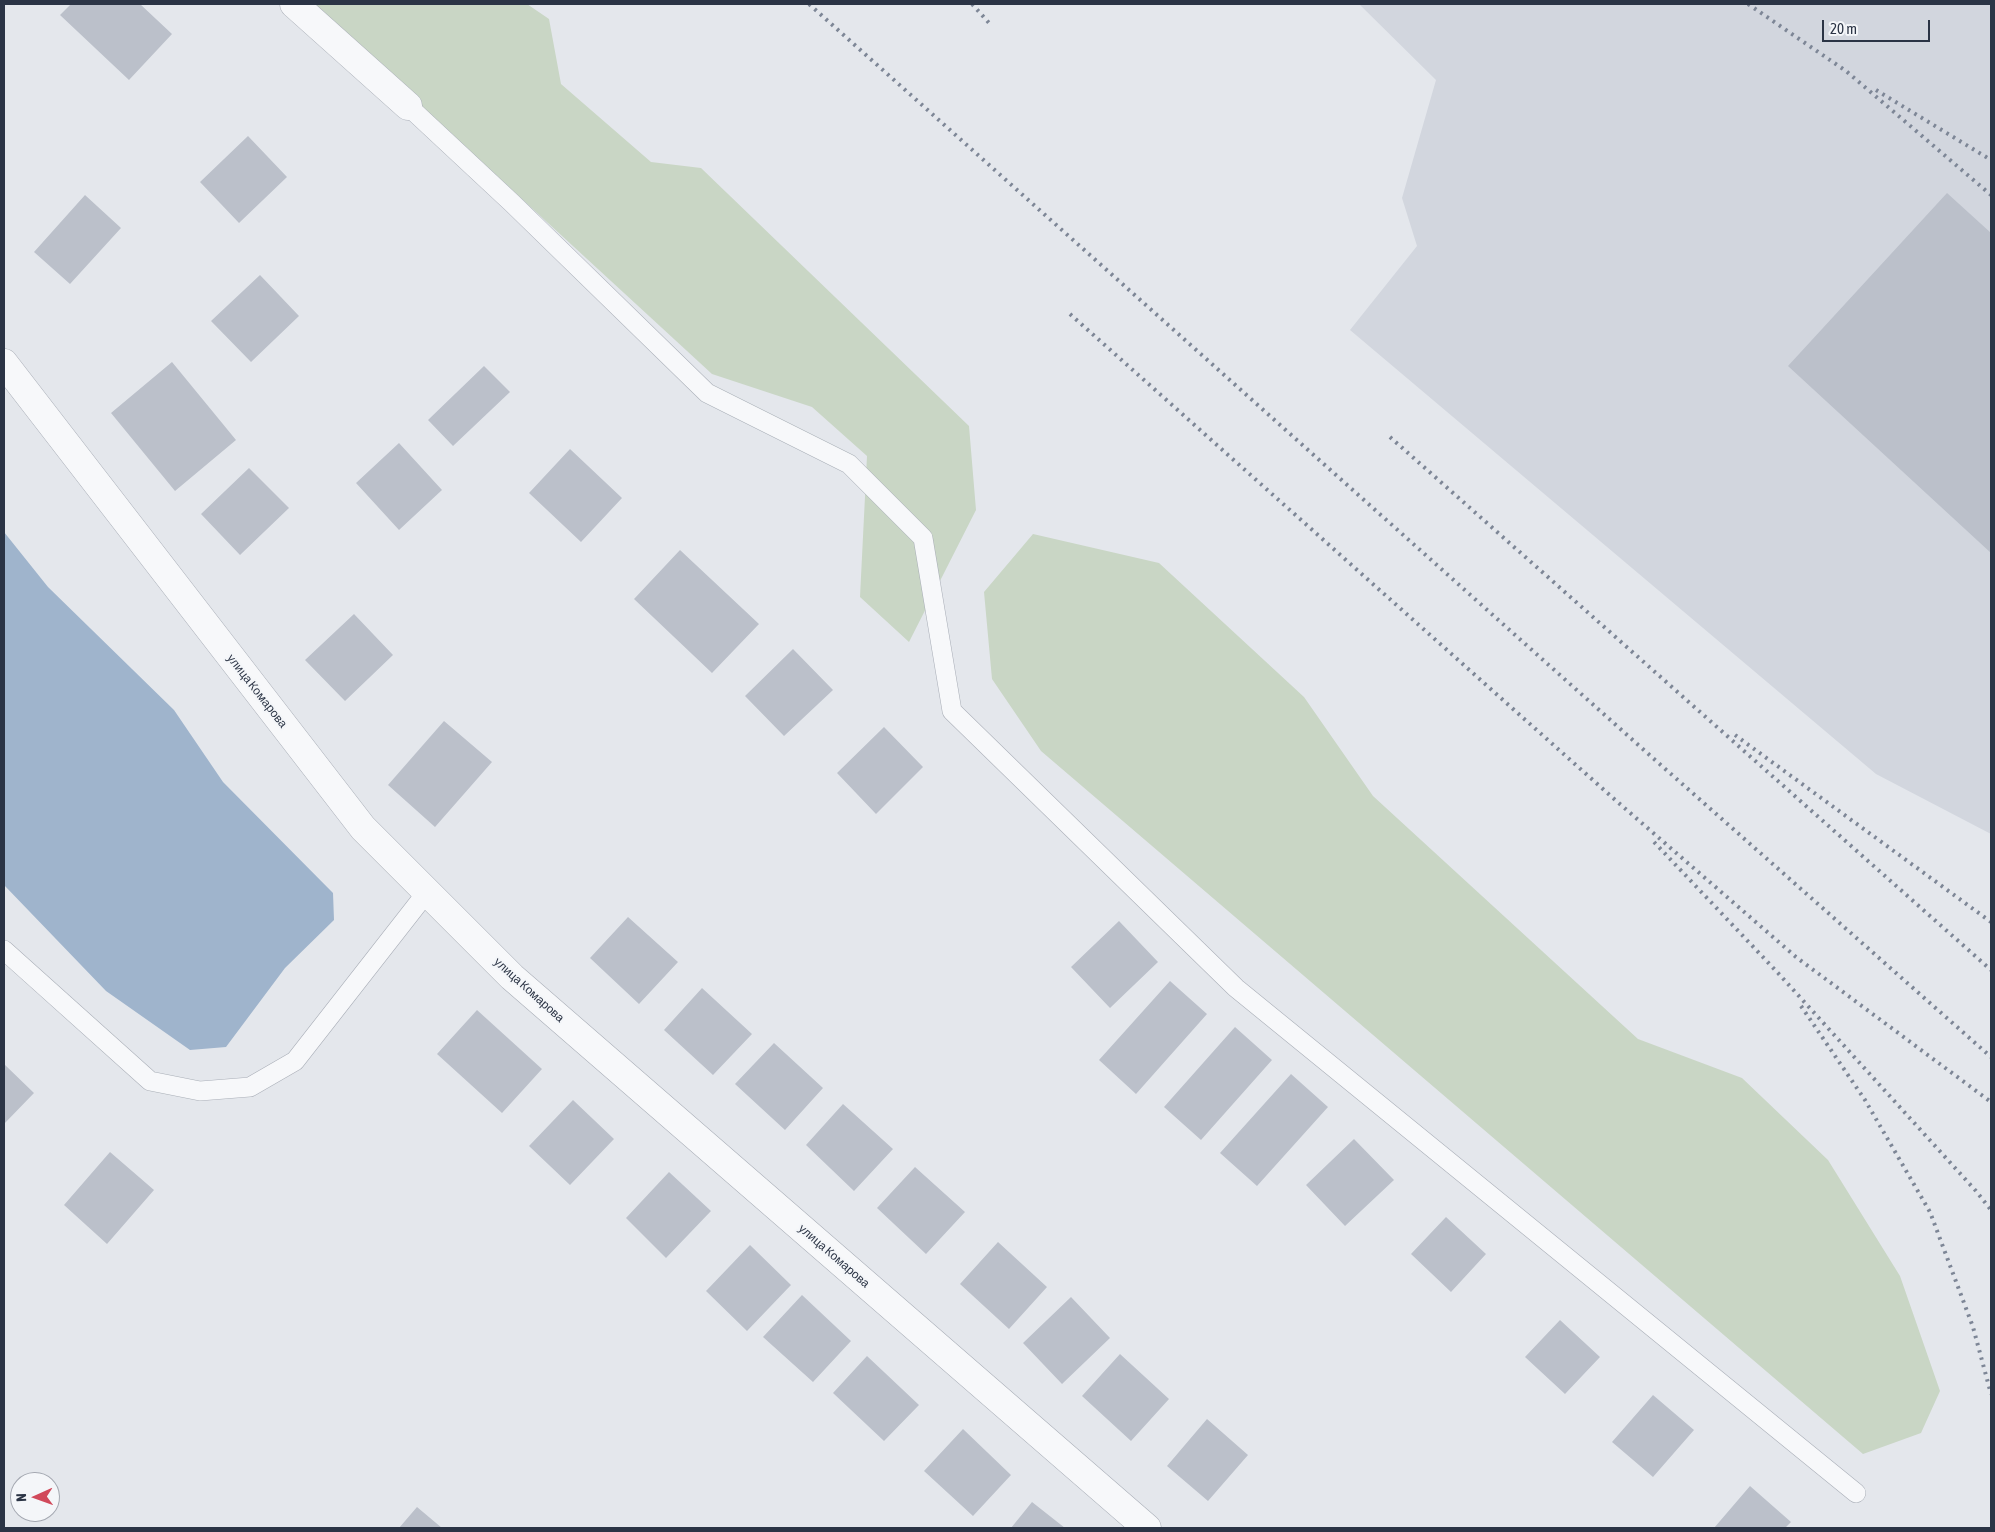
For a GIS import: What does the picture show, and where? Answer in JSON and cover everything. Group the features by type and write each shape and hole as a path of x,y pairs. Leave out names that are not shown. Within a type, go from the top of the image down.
{"street":[{"path":"294,4 408,106"},
{"name":"улица Комарова","path":"4,363 363,828 512,977 1147,1528"}],"lane":[{"path":"408,106 512,203 706,393 849,464 923,538 952,711 1236,988 1856,1493"},
{"path":"4,950 150,1082 200,1091 250,1087 295,1061 427,892"}],"shaded area":[{"path":"1359,4 1991,4 1991,834 1876,774 1350,330 1417,246 1402,198 1436,80"}],"green space":[{"path":"310,4 527,4 549,19 561,84 651,162 701,168 969,426 976,510 909,642 860,597 867,456 812,407 712,374"},
{"path":"1033,534 1159,563 1304,697 1373,796 1638,1039 1742,1078 1828,1160 1900,1276 1940,1391 1921,1433 1863,1454 1041,751 992,679 984,592"}],"water":[{"path":"4,532 48,587 174,710 223,782 333,893 334,920 285,968 226,1047 190,1050 106,991 4,885"}],"building":[{"path":"71,4 140,4 172,34 129,80 60,15"},
{"path":"248,136 287,177 239,223 200,182"},
{"path":"1947,193 1991,233 1991,553 1788,366"},
{"path":"85,195 121,228 70,284 34,252"},
{"path":"260,275 299,316 251,362 211,321"},
{"path":"172,362 236,440 175,491 111,413"},
{"path":"484,366 510,392 453,446 428,420"},
{"path":"399,443 442,490 399,530 356,483"},
{"path":"570,449 622,498 581,542 529,493"},
{"path":"249,468 289,508 240,555 201,514"},
{"path":"680,550 759,624 712,673 634,599"},
{"path":"354,614 393,655 345,701 305,660"},
{"path":"793,649 833,690 784,736 745,696"},
{"path":"444,721 492,762 435,827 388,785"},
{"path":"884,727 923,767 876,814 837,773"},
{"path":"628,917 678,962 639,1004 590,958"},
{"path":"1119,921 1158,962 1110,1008 1071,967"},
{"path":"1170,981 1207,1014 1136,1094 1099,1060"},
{"path":"702,988 752,1034 713,1075 664,1030"},
{"path":"477,1010 542,1069 502,1113 437,1054"},
{"path":"1235,1027 1272,1060 1201,1140 1164,1107"},
{"path":"774,1043 823,1088 785,1130 735,1084"},
{"path":"4,1064 34,1093 4,1124"},
{"path":"1291,1074 1328,1107 1257,1186 1220,1153"},
{"path":"573,1100 614,1139 570,1185 529,1146"},
{"path":"843,1104 893,1149 854,1191 806,1145"},
{"path":"1354,1139 1394,1180 1345,1226 1306,1185"},
{"path":"110,1152 154,1190 107,1244 64,1205"},
{"path":"915,1167 965,1212 926,1254 877,1208"},
{"path":"669,1172 711,1211 666,1258 626,1218"},
{"path":"1446,1217 1486,1254 1451,1292 1411,1254"},
{"path":"998,1242 1047,1287 1009,1329 960,1284"},
{"path":"750,1245 791,1285 747,1331 706,1291"},
{"path":"802,1295 851,1341 813,1382 763,1337"},
{"path":"1071,1297 1110,1338 1062,1384 1023,1343"},
{"path":"1560,1320 1600,1357 1565,1394 1525,1357"},
{"path":"1120,1354 1169,1399 1131,1441 1082,1396"},
{"path":"867,1356 919,1405 884,1441 833,1393"},
{"path":"1653,1395 1694,1430 1653,1477 1612,1442"},
{"path":"1207,1419 1248,1455 1208,1501 1167,1466"},
{"path":"963,1429 1011,1475 973,1516 924,1471"},
{"path":"1750,1486 1791,1522 1785,1528 1714,1528"},
{"path":"1032,1502 1065,1528 1011,1528"},
{"path":"417,1507 442,1528 399,1528"}],"railway":[{"path":"809,4 1645,751 1991,1057"},
{"path":"972,4 990,24"},
{"path":"1748,4 1846,71 1991,195"},
{"path":"1876,90 1991,160"},
{"path":"1070,314 1613,798 1796,957 1991,1102"},
{"path":"1390,437 1991,970"},
{"path":"1735,735 1991,922"},
{"path":"1654,842 1778,973 1976,1191 1991,1210"},
{"path":"1801,1006 1865,1100 1930,1212 1973,1327 1991,1394"}]}
